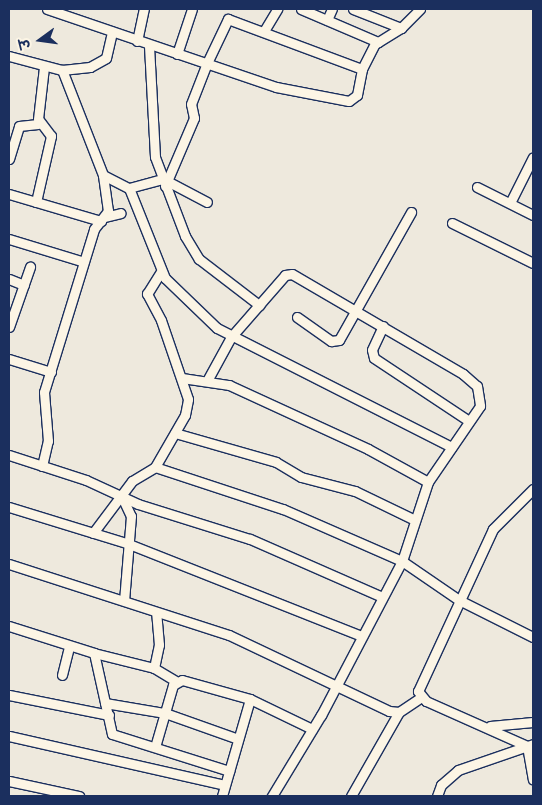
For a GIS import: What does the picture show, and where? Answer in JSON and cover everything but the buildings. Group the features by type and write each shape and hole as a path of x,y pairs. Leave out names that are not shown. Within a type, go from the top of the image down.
{"street":[{"path":"47,9 149,46 295,93 344,101 357,95 362,69 378,42 401,28 417,10"},
{"path":"137,41 144,9"},
{"path":"176,54 192,9"},
{"path":"264,31 277,9"},
{"path":"301,9 378,42"},
{"path":"327,20 332,9"},
{"path":"353,9 401,28"},
{"path":"165,182 194,118 192,104 206,63 228,19 362,69"},
{"path":"9,56 44,67 62,70 102,63 112,32"},
{"path":"149,46 153,144 165,182 192,252 259,305"},
{"path":"38,124 44,67"},
{"path":"42,466 48,441 44,392 84,262 103,219 108,198 103,175 62,70"},
{"path":"9,159 19,126 38,124 51,136 36,202"},
{"path":"510,203 533,157"},
{"path":"103,175 129,188 165,182 207,202"},
{"path":"478,187 533,215"},
{"path":"129,188 161,272 231,337 452,446"},
{"path":"9,194 103,219 121,213"},
{"path":"297,317 335,342 411,212"},
{"path":"452,223 533,263"},
{"path":"9,239 84,262"},
{"path":"9,327 11,315 30,266"},
{"path":"92,533 122,497 132,481 155,468 175,433 188,399 182,378 147,294 161,272"},
{"path":"208,379 231,337 285,276 292,274 356,309 477,386 480,406 428,482 413,519 402,561 312,729 272,796"},
{"path":"9,279 24,285"},
{"path":"383,326 372,350 374,358 470,421"},
{"path":"9,359 51,372"},
{"path":"182,378 208,379 368,449 428,482"},
{"path":"175,433 276,462 301,477 355,491 413,519"},
{"path":"9,455 122,497 250,539 382,597"},
{"path":"155,468 283,509 402,561 459,600 533,637"},
{"path":"421,697 420,681 493,529 533,489"},
{"path":"122,497 130,516 124,601"},
{"path":"9,507 129,544 361,636"},
{"path":"9,564 229,635 399,712"},
{"path":"154,668 159,645 156,612"},
{"path":"9,626 69,646 154,668 176,681 250,700 312,729"},
{"path":"62,675 69,646"},
{"path":"94,653 112,734 230,770"},
{"path":"155,747 176,681"},
{"path":"9,695 108,715"},
{"path":"351,796 399,712 421,697"},
{"path":"421,697 530,745"},
{"path":"222,796 250,700"},
{"path":"105,703 165,713 238,739"},
{"path":"489,726 533,722"},
{"path":"9,736 226,785"},
{"path":"530,745 533,779"},
{"path":"438,796 441,785 458,770 530,745"},
{"path":"9,781 79,796"}]}
